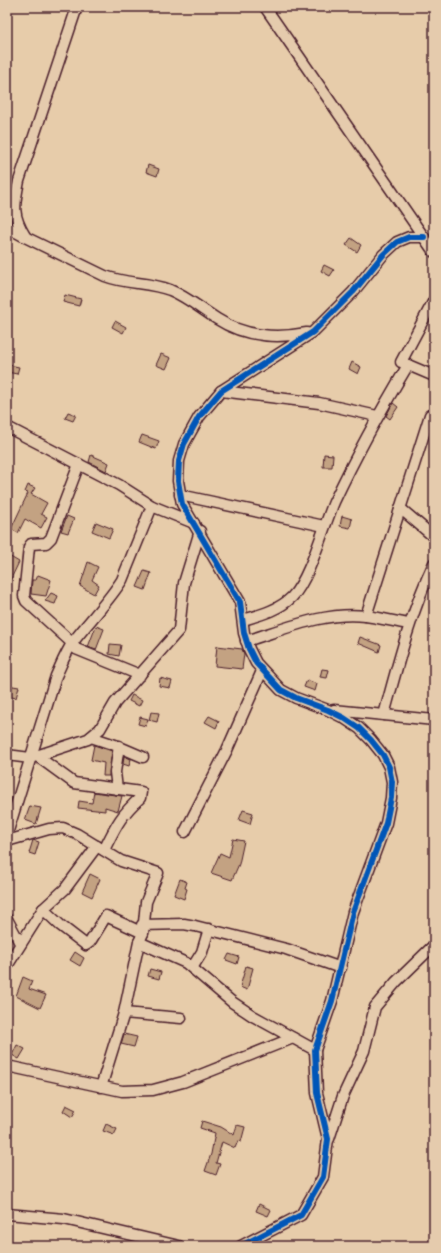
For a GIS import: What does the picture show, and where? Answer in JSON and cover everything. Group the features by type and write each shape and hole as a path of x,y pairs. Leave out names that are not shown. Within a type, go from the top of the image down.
{"street":[{"path":"27,238 14,215 19,181 77,7"},
{"path":"265,7 434,252"},
{"path":"7,227 111,278 168,289 185,297 218,319 252,333 276,337 313,332"},
{"path":"328,1139 317,1093 315,1050 342,968 353,912 386,823 391,798 392,782 389,767 383,754 371,740 344,718 328,710 296,698 281,690 262,671 248,649 240,602 182,504 178,481 179,461 184,444 199,417 221,390 313,332 353,292 383,255 397,242 409,237 424,237"},
{"path":"434,300 401,362 434,376"},
{"path":"243,620 265,614 280,606 292,597 302,583 324,526 346,478 377,416 408,365"},
{"path":"221,390 319,403 377,416"},
{"path":"366,616 400,508 433,413"},
{"path":"7,427 119,485 152,506 197,527"},
{"path":"79,464 51,538 46,543 31,544 29,547 24,596 28,605 72,643 76,649 140,675"},
{"path":"180,495 324,526"},
{"path":"7,834 34,757 56,676 72,643 116,590 122,580 152,506"},
{"path":"400,508 434,537"},
{"path":"7,755 34,757 91,737 100,729 114,704 179,630 184,583 197,527"},
{"path":"384,715 409,624 422,588 434,563"},
{"path":"246,641 314,619 327,617 366,616 409,624"},
{"path":"185,832 227,750 262,671"},
{"path":"328,710 434,720"},
{"path":"91,737 119,746 143,757"},
{"path":"118,788 115,767 119,746"},
{"path":"7,966 20,943 43,909 65,889 100,848 122,816 142,796 141,792 74,782 34,757"},
{"path":"7,841 12,838 57,828 77,834 126,863 158,873 146,902 124,1014 101,1086"},
{"path":"43,909 60,925 86,945 89,944 106,916 141,933 192,968 232,1002 253,1016 315,1050"},
{"path":"7,919 20,943"},
{"path":"141,933 184,924 286,948 342,968"},
{"path":"192,968 204,948 209,929"},
{"path":"241,1246 301,1216 323,1177 328,1139 343,1096 364,1051 375,1007 396,982 434,944"},
{"path":"124,1014 181,1018"},
{"path":"7,1066 122,1091 153,1090 183,1082 293,1038"},
{"path":"7,1214 64,1219 178,1246"}],"building":[{"path":"148,165 159,169 157,176 146,172"},
{"path":"351,238 361,245 357,252 346,245"},
{"path":"324,265 334,270 330,276 321,271"},
{"path":"65,295 81,299 79,306 63,302"},
{"path":"115,321 126,327 123,333 112,327"},
{"path":"161,354 171,358 166,369 156,365"},
{"path":"352,362 361,367 358,374 349,369"},
{"path":"9,365 19,367 17,374 7,372"},
{"path":"393,403 398,407 390,419 386,416"},
{"path":"68,412 76,415 73,421 65,418"},
{"path":"142,435 159,441 156,449 139,442"},
{"path":"324,454 333,455 332,467 323,467"},
{"path":"91,455 109,463 106,471 89,462"},
{"path":"28,485 35,488 31,494 47,503 41,514 47,517 41,528 25,519 18,533 11,529 28,493 25,492"},
{"path":"67,516 74,519 68,533 61,531"},
{"path":"342,516 352,519 350,528 340,526"},
{"path":"96,522 113,529 109,538 92,531"},
{"path":"7,555 19,562 7,587"},
{"path":"88,562 98,567 92,580 99,585 94,594 80,586"},
{"path":"144,571 151,573 145,590 137,587"},
{"path":"38,575 51,580 46,596 31,594 32,580 36,580"},
{"path":"51,593 58,596 55,604 45,601"},
{"path":"96,626 104,629 96,650 88,647"},
{"path":"360,637 381,645 379,652 358,643"},
{"path":"110,644 121,645 119,656 109,654"},
{"path":"217,646 242,649 244,654 242,669 215,666"},
{"path":"322,669 329,670 327,678 320,677"},
{"path":"160,678 172,681 170,688 159,686"},
{"path":"307,680 317,684 315,691 304,687"},
{"path":"7,685 19,687 16,698 7,696"},
{"path":"132,695 142,700 139,706 129,701"},
{"path":"151,712 159,713 157,722 149,720"},
{"path":"209,716 219,721 216,728 205,722"},
{"path":"140,717 148,719 146,726 138,724"},
{"path":"94,745 112,751 109,776 103,776 104,763 91,760"},
{"path":"124,756 131,759 129,766 123,764"},
{"path":"94,792 122,796 118,811 105,807 105,811 78,808 79,801 92,803"},
{"path":"30,806 41,808 36,824 25,820"},
{"path":"243,810 253,813 250,824 239,820"},
{"path":"233,839 244,841 239,864 232,880 211,873 220,853 229,857"},
{"path":"33,840 39,842 35,855 29,853"},
{"path":"90,874 100,879 92,897 82,892"},
{"path":"180,879 187,882 185,888 187,889 184,899 174,895"},
{"path":"75,952 84,958 80,966 70,960"},
{"path":"229,954 239,957 237,964 226,960"},
{"path":"246,966 253,968 247,990 240,987"},
{"path":"150,969 161,972 159,979 148,976"},
{"path":"23,977 32,981 29,989 46,995 40,1008 16,996"},
{"path":"124,1034 137,1037 134,1047 121,1044"},
{"path":"17,1045 25,1049 19,1059 12,1055"},
{"path":"66,1105 76,1110 72,1117 63,1111"},
{"path":"202,1121 221,1127 234,1135 237,1125 245,1127 241,1142 238,1141 235,1148 222,1142 216,1163 220,1164 216,1175 205,1171 211,1154 215,1133 200,1128"},
{"path":"106,1124 117,1129 114,1135 103,1131"},
{"path":"259,1204 271,1210 268,1216 256,1211"}],"cycle path":[{"path":"241,1246 301,1215 323,1177 328,1139 317,1093 315,1050 332,1001 353,912 386,823 391,798 392,782 389,767 383,755 359,728 328,710 296,698 281,690 256,663 249,649 244,633 240,602 182,504 178,481 179,461 184,444 199,417 221,391 313,332 353,292 383,255 397,242 409,237 424,237"}]}
